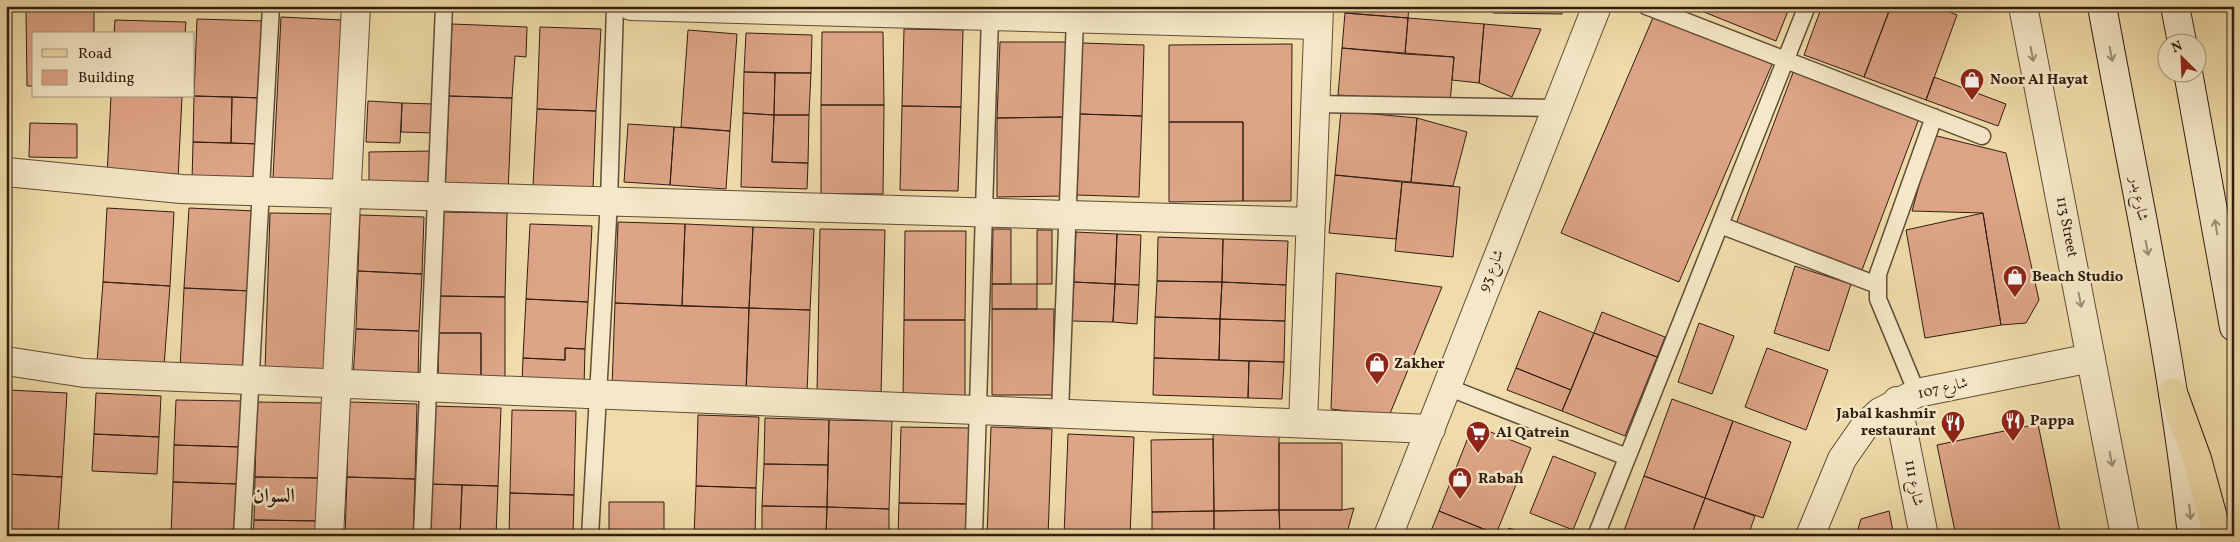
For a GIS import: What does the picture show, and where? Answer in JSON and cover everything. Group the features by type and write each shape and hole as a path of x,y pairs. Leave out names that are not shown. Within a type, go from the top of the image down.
{"main road":[{"name":"شارع بدر","path":"2173,392 2197,459 2218,536"}],"street":[{"path":"329,536 356,6"},
{"path":"630,6 1075,18 1319,15 1303,423"},
{"name":"شارع 93","path":"1388,536 1597,6"},
{"name":"113 Street","path":"2023,6 2125,536"},
{"name":"شارع بدر","path":"2102,6 2173,392 2192,536"},
{"path":"2176,6 2180,32"},
{"path":"2190,82 2234,327"},
{"path":"6,172 181,189 1311,222"},
{"name":"شارع 107","path":"1810,536 1842,459 1852,442 1875,417 1907,397 2091,358"},
{"path":"6,361 84,372 250,380 1431,429"},
{"name":"شارع 111","path":"1907,397 1924,536"}],"lane":[{"path":"242,536 270,6"},
{"path":"422,536 444,6"},
{"path":"590,536 600,394 609,201 615,6"},
{"path":"1646,6 1982,136"},
{"path":"1596,536 1807,6"},
{"path":"974,536 990,16"},
{"path":"1060,413 1075,18"},
{"path":"1315,104 1557,108"},
{"path":"1907,397 1878,299 1876,284 1934,117"},
{"path":"1720,225 1876,284"},
{"path":"1447,387 1627,457"}],"building":[{"path":"1177,6 1196,6 1196,8"},
{"path":"1240,6 1290,6 1290,9"},
{"path":"1346,6 1409,6 1408,18 1345,13"},
{"path":"1493,6 1562,6 1562,14 1493,13"},
{"path":"1689,6 1790,6 1776,41"},
{"path":"1822,6 1891,6 1864,77 1804,55"},
{"path":"1891,6 1935,6 1957,15 1926,100 1864,77"},
{"path":"94,8 94,32 32,32 32,86 27,86 26,9"},
{"path":"1345,13 1408,18 1405,54 1342,48"},
{"path":"1655,13 1773,62 1679,282 1561,233"},
{"path":"281,17 342,20 334,181 273,178"},
{"path":"1408,18 1484,24 1479,83 1452,80 1454,57 1405,54"},
{"path":"197,19 265,21 263,98 195,96"},
{"path":"115,20 186,22 185,32 114,32"},
{"path":"452,24 527,27 526,57 515,56 512,98 449,96"},
{"path":"1484,24 1541,29 1512,97 1479,83"},
{"path":"540,27 601,29 596,111 537,109"},
{"path":"904,29 963,30 961,107 902,106"},
{"path":"688,30 737,34 730,131 681,127"},
{"path":"822,32 883,32 884,105 821,105"},
{"path":"746,33 812,35 811,73 744,72"},
{"path":"1000,42 1067,42 1064,117 997,118"},
{"path":"1082,43 1144,45 1142,116 1080,114"},
{"path":"1292,44 1291,201 1243,201 1243,122 1169,122 1169,45"},
{"path":"1342,48 1454,57 1450,103 1338,95"},
{"path":"1794,70 1920,116 1862,270 1736,224"},
{"path":"744,72 775,73 774,115 743,113"},
{"path":"775,73 811,73 809,115 774,115"},
{"path":"1934,77 2006,104 1998,126 1926,100"},
{"path":"195,96 232,97 231,143 193,142"},
{"path":"449,96 512,98 508,193 445,190"},
{"path":"232,97 263,98 261,144 231,143"},
{"path":"111,98 182,98 178,179 107,176"},
{"path":"368,101 402,103 400,143 366,142"},
{"path":"402,103 435,104 434,133 401,132"},
{"path":"821,105 884,105 883,194 821,194"},
{"path":"902,106 961,107 958,191 900,190"},
{"path":"537,109 596,111 593,189 533,186"},
{"path":"1341,111 1417,118 1411,182 1335,175"},
{"path":"743,113 774,115 772,162 808,163 807,189 741,187"},
{"path":"1080,114 1142,116 1139,197 1077,195"},
{"path":"774,115 809,115 808,163 772,162"},
{"path":"1064,117 1065,196 997,197 997,118"},
{"path":"1417,118 1467,132 1453,186 1411,182"},
{"path":"1169,122 1243,122 1243,201 1169,202"},
{"path":"30,123 77,124 77,158 29,157"},
{"path":"628,124 674,127 670,185 624,182"},
{"path":"674,127 730,131 726,189 670,185"},
{"path":"1933,135 2006,153 2039,300 2026,323 2001,325 1983,213 1912,211"},
{"path":"193,142 261,144 260,183 192,181"},
{"path":"432,151 432,185 369,186 369,152"},
{"path":"1335,175 1402,182 1396,239 1329,233"},
{"path":"1402,182 1460,187 1453,257 1395,251"},
{"path":"107,208 174,212 170,286 103,282"},
{"path":"189,208 255,211 251,291 184,288"},
{"path":"440,212 507,213 505,297 439,296"},
{"path":"270,213 336,214 331,373 265,371"},
{"path":"1983,213 2001,325 1925,338 1906,230"},
{"path":"360,215 424,217 422,274 358,271"},
{"path":"618,222 685,224 682,306 615,303"},
{"path":"530,224 592,226 588,302 526,299"},
{"path":"685,224 753,227 749,308 682,306"},
{"path":"753,227 814,229 810,310 749,308"},
{"path":"820,229 885,230 881,395 817,394"},
{"path":"993,229 1011,229 1011,284 992,284"},
{"path":"1037,230 1052,230 1052,284 1037,284"},
{"path":"905,231 966,231 965,320 904,320"},
{"path":"1076,232 1117,234 1115,284 1074,282"},
{"path":"1117,234 1141,235 1139,285 1115,284"},
{"path":"1158,237 1223,239 1222,282 1157,281"},
{"path":"1223,239 1288,241 1286,285 1222,282"},
{"path":"1795,266 1851,284 1829,351 1774,333"},
{"path":"358,271 422,274 419,331 356,329"},
{"path":"1336,273 1442,287 1389,416 1331,409"},
{"path":"1157,281 1222,282 1220,319 1155,317"},
{"path":"103,282 170,286 164,366 97,362"},
{"path":"1074,282 1115,284 1113,322 1072,321"},
{"path":"1222,282 1286,285 1285,321 1220,319"},
{"path":"992,284 1037,284 1037,309 992,309"},
{"path":"1115,284 1139,285 1137,324 1113,322"},
{"path":"184,288 251,291 246,371 180,368"},
{"path":"439,296 505,297 505,382 481,381 481,333 439,333"},
{"path":"526,299 588,302 585,349 565,348 565,360 523,358"},
{"path":"615,303 749,308 746,393 612,388"},
{"path":"749,308 810,310 807,395 746,393"},
{"path":"992,309 1054,309 1053,395 992,395"},
{"path":"1539,311 1594,333 1571,390 1516,368"},
{"path":"1602,312 1665,337 1657,357 1594,333"},
{"path":"1155,317 1220,319 1219,360 1154,358"},
{"path":"1220,319 1285,321 1284,362 1219,360"},
{"path":"904,320 965,320 965,402 903,401"},
{"path":"1699,323 1734,336 1712,394 1678,382"},
{"path":"356,329 419,331 418,381 353,379"},
{"path":"439,333 481,333 481,381 438,381"},
{"path":"1594,333 1657,357 1625,436 1562,411"},
{"path":"565,348 585,349 584,387 522,384 523,358 565,360"},
{"path":"1767,348 1828,370 1806,430 1745,407"},
{"path":"1154,358 1249,361 1248,398 1153,395"},
{"path":"1249,361 1284,362 1282,399 1248,398"},
{"path":"1516,368 1571,390 1562,411 1507,390"},
{"path":"9,390 67,393 62,477 6,474"},
{"path":"96,393 161,396 159,437 94,434"},
{"path":"1672,399 1733,421 1705,498 1644,476"},
{"path":"176,400 242,401 241,447 174,445"},
{"path":"257,402 322,403 321,478 255,477"},
{"path":"349,402 417,404 415,479 347,477"},
{"path":"432,406 501,408 498,486 429,484"},
{"path":"512,410 576,411 574,495 510,493"},
{"path":"698,415 759,417 756,488 696,486"},
{"path":"765,418 829,420 828,465 764,464"},
{"path":"829,420 892,421 889,509 827,507"},
{"path":"1733,421 1791,442 1763,518 1705,498"},
{"path":"2038,424 2061,536 1956,536 1937,445"},
{"path":"1473,425 1531,448 1496,534 1439,511"},
{"path":"901,427 971,428 969,504 899,503"},
{"path":"991,427 1052,429 1048,536 987,536"},
{"path":"1213,429 1279,429 1279,510 1214,511"},
{"path":"94,434 159,437 157,474 92,471"},
{"path":"1068,434 1134,437 1130,536 1064,536"},
{"path":"1213,439 1214,511 1152,512 1151,440"},
{"path":"1279,443 1342,443 1342,510 1279,510"},
{"path":"174,445 241,447 239,484 173,482"},
{"path":"1553,456 1596,473 1573,530 1530,513"},
{"path":"764,464 828,465 827,507 762,506"},
{"path":"6,474 62,477 58,536 6,536"},
{"path":"1644,476 1705,498 1691,536 1622,536"},
{"path":"255,477 321,478 319,521 254,520"},
{"path":"347,477 415,479 413,536 345,536"},
{"path":"173,482 239,484 237,536 171,536"},
{"path":"429,484 462,485 460,536 427,536"},
{"path":"462,485 498,486 496,536 460,536"},
{"path":"696,486 756,488 755,536 694,536"},
{"path":"510,493 574,495 573,536 509,536"},
{"path":"1705,498 1755,516 1748,536 1691,536"},
{"path":"609,502 664,502 664,536 609,536"},
{"path":"899,503 969,504 969,536 898,536"},
{"path":"762,506 827,507 826,536 762,536"},
{"path":"827,507 889,509 889,536 826,536"},
{"path":"1354,508 1346,536 1280,536 1279,510 1342,510"},
{"path":"1279,510 1280,536 1214,536 1214,511"},
{"path":"1214,511 1214,536 1152,536 1152,512"},
{"path":"1439,511 1496,534 1496,536 1429,536"},
{"path":"1889,511 1894,536 1856,536 1861,519"},
{"path":"254,520 319,521 319,536 253,536"},
{"path":"1509,528 1528,536 1505,536"}],"place":[{"name":"Noor Al Hayat","path":"1972,101"},
{"name":"Beach Studio","path":"2015,298"},
{"name":"Zakher","path":"1377,385"},
{"name":"Pappa","path":"2013,442"},
{"name":"Jabal kashmir restaurant","path":"1953,444"},
{"name":"Al Qatrein","path":"1478,454"},
{"name":"Rabah","path":"1460,500"}],"district":[{"name":"السوان","path":"274,497"}]}
